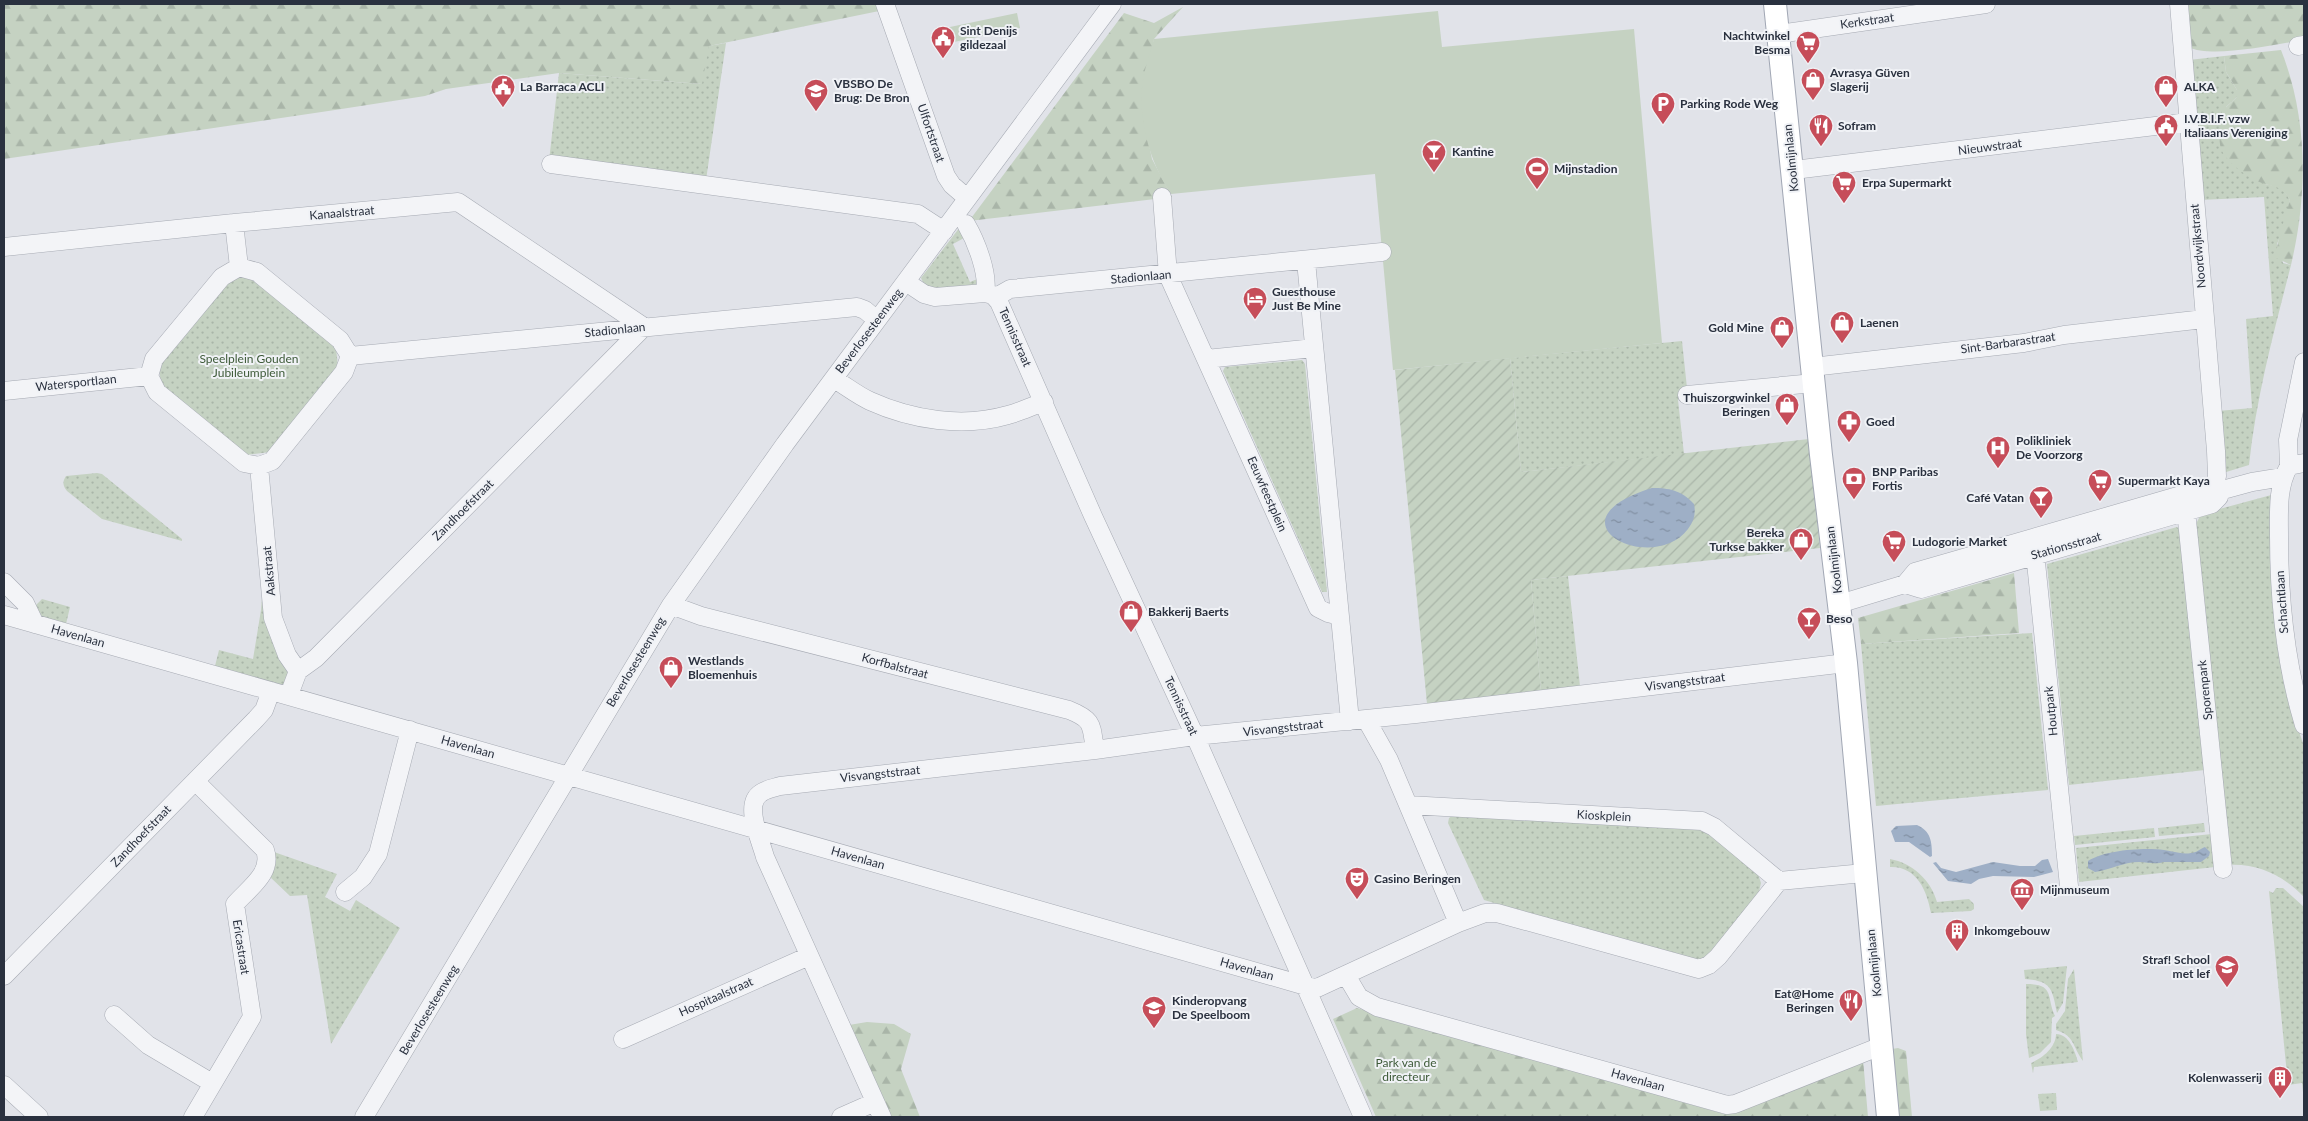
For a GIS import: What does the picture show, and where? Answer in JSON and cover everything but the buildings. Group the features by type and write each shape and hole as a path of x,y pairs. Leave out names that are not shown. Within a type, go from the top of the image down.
{"main road":[{"name":"Koolmijnlaan","path":"1775,4 1813,375 1846,663 1888,1117"}],"street":[{"name":"Ulfortstraat","path":"885,4 946,176 952,186 967,198"},
{"name":"Beverlosesteenweg","path":"364,1117 671,605 705,555 877,320 1112,4"},
{"name":"Kerkstraat","path":"1778,34 1986,4"},
{"name":"Noordwijkstraat","path":"2179,4 2217,489"},
{"name":"Nieuwstraat","path":"1792,172 1802,169 2188,122"},
{"path":"551,164 918,214 944,230"},
{"name":"Eeuwfeestplein","path":"1162,197 1168,275 1318,608 1328,614 1340,616"},
{"name":"Kanaalstraat","path":"4,247 234,222 458,202 644,327"},
{"path":"234,222 239,267"},
{"name":"Tennisstraat","path":"966,224 986,273 990,295 1044,402 1097,525 1195,736 1363,1117"},
{"name":"Stadionlaan","path":"906,282 924,294 934,297 990,295 1010,289 1168,275 1382,252"},
{"path":"1306,261 1340,616 1358,720 1385,753 1408,805 1466,920"},
{"path":"239,267 257,272 340,340 350,356 344,372 272,461 259,466 244,463 186,416 157,392 149,376 154,359 222,277 239,267"},
{"name":"Stadionlaan","path":"350,356 857,307 865,310 877,320"},
{"name":"Sint-Barbarastraat","path":"1687,395 2024,343 2064,335 2204,319"},
{"name":"Zandhoefstraat","path":"298,671 316,658 644,327"},
{"path":"1206,359 1314,348"},
{"name":"Schachtlaan","path":"2304,362 2288,440 2292,468 2279,508 2280,594 2285,641 2304,725"},
{"name":"Watersportlaan","path":"4,391 149,376"},
{"path":"834,379 869,400 896,411 948,421 977,421 1008,415 1044,402"},
{"name":"Aakstraat","path":"259,466 273,618 287,655 298,671"},
{"name":"Stationsstraat","path":"2034,546 2209,487 2217,489 2252,482 2292,468"},
{"name":"Stationsstraat","path":"1839,604 1905,584 1916,572 2212,504 2219,497 2217,489"},
{"name":"Sporenpark","path":"2186,511 2223,869"},
{"name":"Houtpark","path":"2034,546 2069,886"},
{"name":"Havenlaan","path":"4,582 24,602 35,624"},
{"name":"Korfbalstraat","path":"671,605 702,616 1069,710 1086,717 1090,724 1095,750"},
{"name":"Havenlaan","path":"4,615 1306,986"},
{"name":"Visvangststraat","path":"758,829 752,812 754,801 760,793 780,786 1095,750 1195,736 1358,720 1846,663"},
{"path":"289,695 298,671"},
{"name":"Zandhoefstraat","path":"4,976 264,710 271,690"},
{"path":"345,892 363,877 378,854 410,730"},
{"name":"Ericastraat","path":"193,1117 252,1018 235,904 265,871 268,857 265,850 196,781"},
{"name":"Kioskplein","path":"1408,805 1702,821 1714,827 1779,881"},
{"path":"758,829 765,857 878,1110 841,1117"},
{"path":"1306,986 1318,988 1485,913 1497,913 1699,969 1709,966 1718,958 1779,881 1864,873"},
{"name":"Hospitaalstraat","path":"623,1039 810,956"},
{"name":"Havenlaan","path":"1346,975 1359,997 1377,1006 1727,1105 1735,1104 1881,1046"},
{"path":"114,1015 148,1045 212,1083"},
{"path":"4,1085 39,1117"}],"green space":[{"path":"4,4 882,4 884,10 709,46 702,84 559,73 446,89 425,96 335,110 4,159"},
{"path":"2186,4 2304,4 2304,40 2213,52 2188,47"},
{"path":"1183,7 1154,39 1143,116 1152,159 1172,197 969,221 1124,13 1154,23"},
{"path":"1438,11 1442,47 1634,29 1662,343 1393,370 1375,174 1171,194 1152,157 1142,116 1145,69 1154,39"},
{"path":"1017,13 1020,28 954,42 950,27"},
{"path":"726,43 706,180 549,161 559,73 701,84 708,46"},
{"path":"2281,50 2290,76 2301,129 2302,184 2297,238 2291,265 2276,258 2290,200 2279,189 2259,182 2240,171 2225,156 2220,142 2222,111 2237,97 2237,90 2226,72 2224,56"},
{"path":"2224,56 2226,72 2237,90 2237,97 2226,107 2265,184 2280,188 2290,200 2284,227 2277,244 2283,263 2291,265 2261,390 2249,465 2223,473 2218,411 2252,408 2246,319 2273,316 2264,197 2200,200 2189,60"},
{"path":"960,227 964,238 953,244 970,282 982,277 982,284 948,290 932,288 925,284 921,278"},
{"name":"Speelplein Gouden Jubileumplein","path":"249,275 336,348 338,367 270,452 246,455 161,385 159,367 228,281"},
{"path":"1682,341 1687,388 1678,400 1684,454 1521,472 1510,358"},
{"path":"1510,358 1521,472 1809,439 1820,548 1531,580 1541,691 1427,704 1395,370"},
{"path":"1302,360 1305,364 1327,592 1322,592 1223,371 1225,367"},
{"path":"102,474 182,539 182,541 102,519 67,491 64,486 66,476"},
{"path":"2275,494 2293,714 2304,746 2304,897 2288,883 2270,872 2250,866 2228,865 2196,524 2201,514"},
{"path":"2177,527 2180,530 2205,770 2069,785 2047,564"},
{"path":"264,573 290,668 285,683 281,685 215,666 219,650 253,659 261,610"},
{"path":"2014,573 2019,633 1861,644 1858,618"},
{"path":"1568,576 1580,686 1541,691 1531,580"},
{"path":"42,599 70,607 66,624 42,617 36,605"},
{"path":"2032,633 2048,790 1876,806 1861,644"},
{"path":"1453,815 1703,829 1758,874 1761,883 1758,896 1707,959 1698,962 1484,900 1448,823 1449,818"},
{"path":"2204,823 2205,832 2159,836 2158,828"},
{"path":"2154,828 2155,837 2075,845 2074,836"},
{"path":"2212,834 2215,867 2079,882 2076,848"},
{"path":"274,852 337,874 325,897 350,911 356,900 400,928 331,1044 307,895 290,896 269,876 275,864"},
{"path":"1890,859 1906,864 1920,874 1930,887 1937,902 1969,899 1974,904 1974,909 1971,911 1931,913 1927,896 1919,881 1907,871 1890,867"},
{"path":"2276,888 2283,888 2304,907 2304,1101 2302,1083 2288,1085 2269,891 2273,893"},
{"path":"2067,966 2063,1003 2057,1013 2052,992 2046,984 2025,979 2024,970"},
{"path":"2074,969 2083,1061 2070,1038 2056,1030 2056,1024 2065,1011 2068,979"},
{"path":"2026,984 2042,986 2046,989 2055,1016 2052,1018 2051,1042 2040,1053 2029,1058 2026,1034"},
{"name":"Park van de directeur","path":"1357,1008 1724,1114 1737,1111 1863,1059 1868,1117 1376,1117 1333,1019"},
{"path":"867,1022 894,1024 911,1034 901,1069 920,1117 890,1117 849,1025"},
{"path":"2056,1034 2068,1040 2078,1062 2034,1067 2033,1073 2031,1063 2048,1052 2054,1043"},
{"path":"1898,1048 1906,1051 1912,1117 1898,1117 1892,1049"},
{"path":"2056,1093 2057,1110 2040,1111 2038,1094"}],"water":[{"path":"1652,488 1675,491 1694,504 1694,517 1688,529 1672,542 1652,547 1632,546 1616,539 1606,528 1607,515 1621,501"},
{"path":"1917,825 1925,830 1930,838 1932,856 1930,857 1909,842 1895,842 1891,831 1896,826"},
{"path":"2205,847 2210,852 2209,856 2201,862 2133,862 2095,872 2088,868 2088,861 2095,857 2125,850 2146,849 2188,853"},
{"path":"2048,859 2053,872 2034,877 1993,876 1979,879 1971,884 1948,881 1933,863 1936,862 1941,868 1956,872 1993,862 2035,866 2042,860"}],"place":[{"name":"Sint Denijs gildezaal","path":"943,59"},
{"name":"Nachtwinkel Besma","path":"1808,64"},
{"name":"Avrasya Güven Slagerij","path":"1813,101"},
{"name":"La Barraca ACLI","path":"503,108"},
{"name":"ALKA","path":"2166,108"},
{"name":"VBSBO De Brug: De Bron","path":"816,112"},
{"name":"Parking Rode Weg","path":"1663,125"},
{"name":"Sofram","path":"1821,147"},
{"name":"I.V.B.I.F. vzw Italiaans Vereniging","path":"2166,147"},
{"name":"Kantine","path":"1434,173"},
{"name":"Mijnstadion","path":"1537,190"},
{"name":"Erpa Supermarkt","path":"1844,204"},
{"name":"Guesthouse Just Be Mine","path":"1255,320"},
{"name":"Laenen","path":"1842,344"},
{"name":"Gold Mine","path":"1782,349"},
{"name":"Thuiszorgwinkel Beringen","path":"1787,426"},
{"name":"Goed","path":"1849,443"},
{"name":"Polikliniek De Voorzorg","path":"1998,469"},
{"name":"BNP Paribas Fortis","path":"1854,500"},
{"name":"Supermarkt Kaya","path":"2100,502"},
{"name":"Café Vatan","path":"2041,519"},
{"name":"Bereka Turkse bakker","path":"1801,561"},
{"name":"Ludogorie Market","path":"1894,563"},
{"name":"Bakkerij Baerts","path":"1131,633"},
{"name":"Beso","path":"1809,640"},
{"name":"Westlands Bloemenhuis","path":"671,689"},
{"name":"Casino Beringen","path":"1357,900"},
{"name":"Mijnmuseum","path":"2022,911"},
{"name":"Inkomgebouw","path":"1957,952"},
{"name":"Straf! School met lef","path":"2227,988"},
{"name":"Eat@Home Beringen","path":"1851,1022"},
{"name":"Kinderopvang De Speelboom","path":"1154,1029"},
{"name":"Kolenwasserij","path":"2280,1099"}]}
